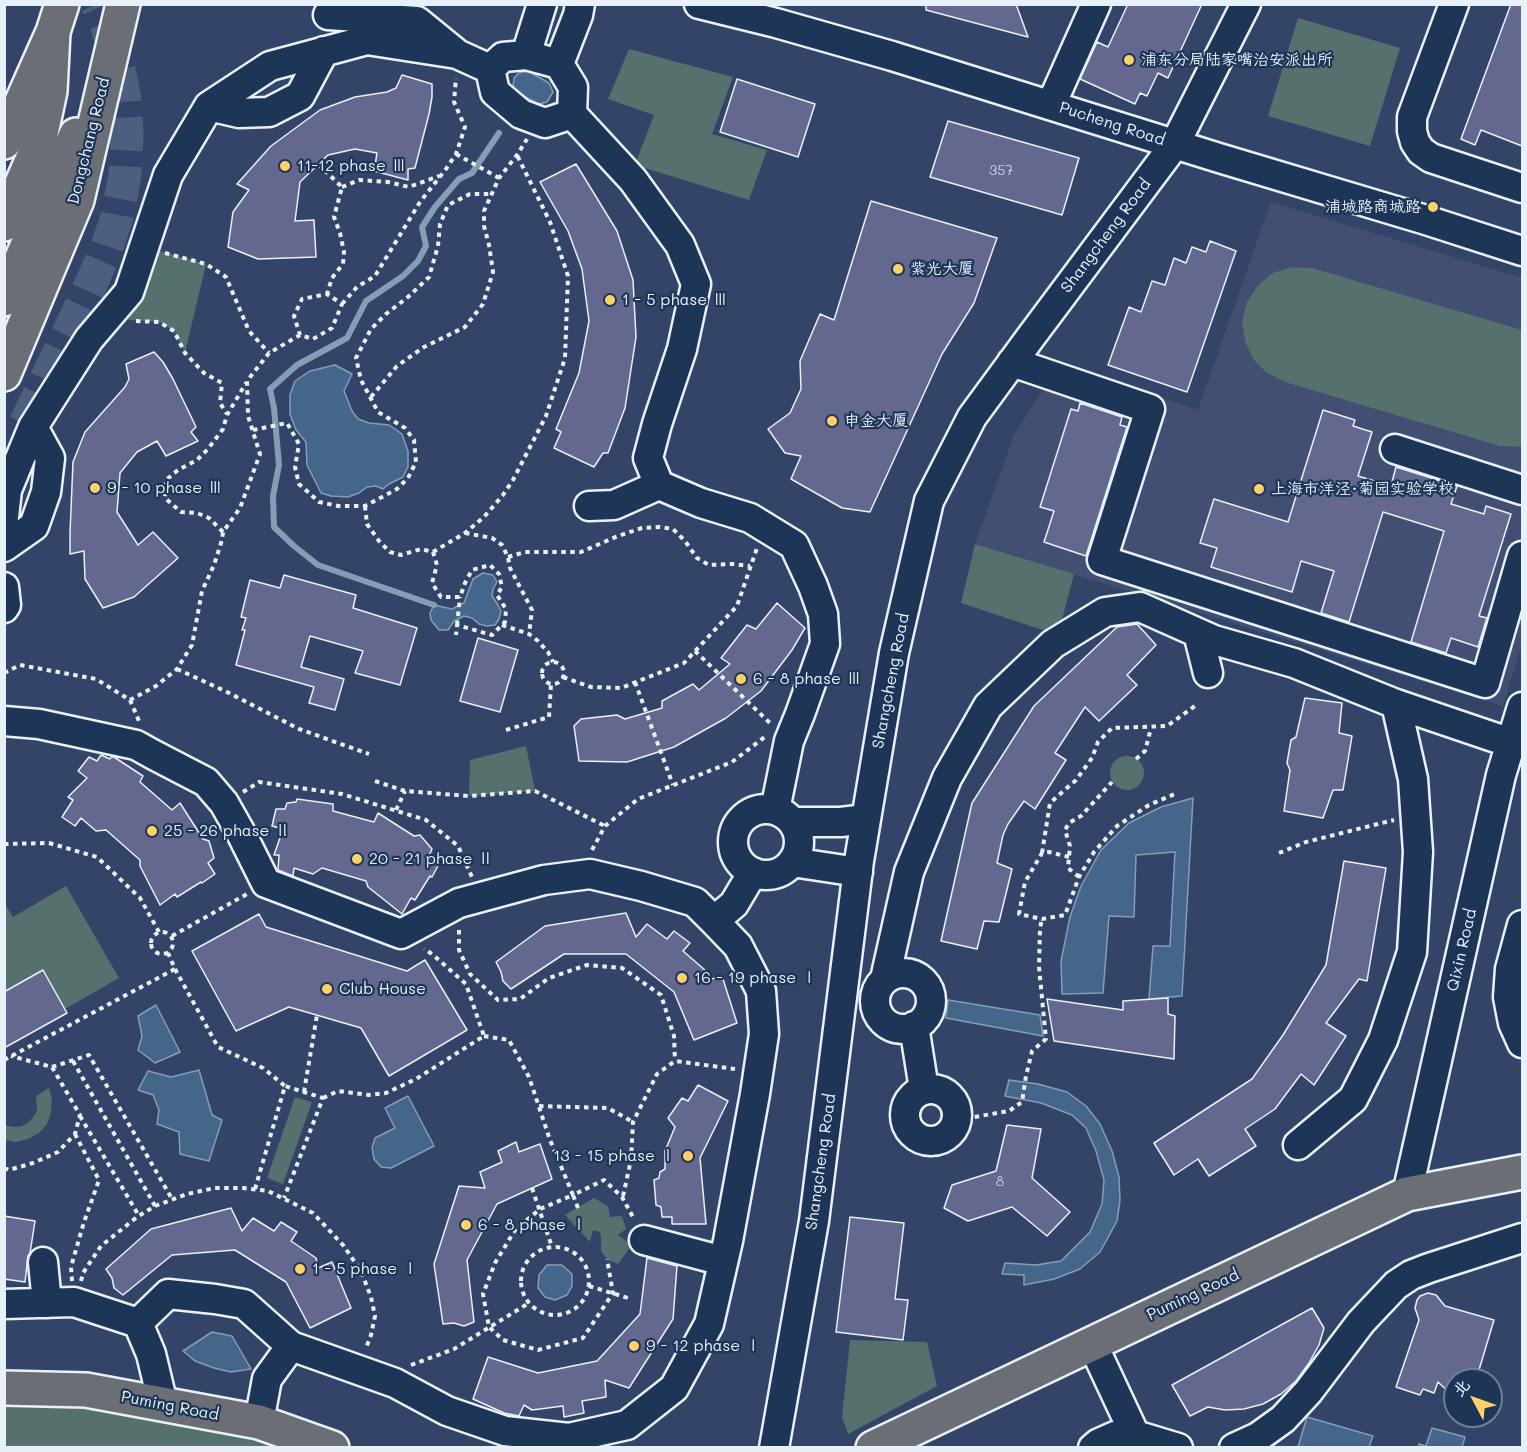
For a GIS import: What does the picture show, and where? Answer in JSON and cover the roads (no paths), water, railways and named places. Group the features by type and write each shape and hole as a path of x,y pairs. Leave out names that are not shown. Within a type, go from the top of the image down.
{"main road":[{"path":"4,299 69,152 120,13"},
{"name":"Dongchang Road","path":"4,374 77,200 120,13"},
{"path":"4,142 57,18"},
{"path":"4,224 38,147 50,91 57,18"},
{"name":"Puming Road","path":"873,1448 1407,1194 1522,1172"},
{"name":"Puming Road","path":"4,1388 86,1390 163,1404 259,1422 332,1448"}],"street":[{"path":"526,55 542,4"},
{"path":"559,64 580,4"},
{"name":"Pucheng Road","path":"699,4 781,14 1051,105 1522,251"},
{"path":"1051,105 1096,4"},
{"name":"Shangcheng Road","path":"774,1448 814,1221 866,819 894,653 929,501 972,417 1175,144 1245,4"},
{"path":"1454,4 1412,117 1415,142 1421,151 1431,158 1522,188"},
{"path":"328,15 417,21 457,54 490,69"},
{"path":"6,501 33,427 89,339 129,292 168,175 209,106 270,66 368,40 457,54"},
{"path":"209,106 239,113 269,112 300,96 324,51"},
{"path":"490,69 503,57 526,55 559,64 573,87 572,114 633,180 680,245 696,284 682,349 648,458 659,485 701,503 750,518 794,545 823,614 825,644 789,741 784,816 797,831 799,842 797,853 784,869 764,875 753,873 737,858 733,848 733,836 744,817 753,811 764,808 784,816 841,822 866,819"},
{"path":"490,69 495,92 521,114 545,123 572,114"},
{"path":"1012,362 1150,409 1102,560 1485,683 1522,556"},
{"path":"4,547 34,526 46,492 50,458 33,427"},
{"path":"1395,449 1522,490"},
{"path":"589,506 614,505 659,485"},
{"path":"4,587 6,605 4,608"},
{"path":"841,1006 880,991 894,975 903,973 920,979 927,986 930,1005 927,1014 922,1021 904,1029 887,1024 877,1011 880,991 909,872 947,778 988,705 1053,644 1105,612 1140,607 1214,640 1294,663 1396,704 1511,743"},
{"path":"1198,633 1208,673"},
{"path":"1298,1145 1353,1099 1383,1040 1412,952 1418,852 1413,779 1396,704"},
{"name":"Qixin Road","path":"1407,1194 1499,787 1522,707"},
{"path":"4,721 39,724 136,745 206,782 224,803 266,883 402,934 468,900 544,880 590,874 695,902 738,946 761,991 764,1034 738,1187 709,1324 674,1388 627,1425 569,1438 505,1431 447,1410 395,1383 291,1346 244,1304 168,1294 138,1323"},
{"path":"792,862 858,872"},
{"path":"714,921 734,903 753,873"},
{"path":"1522,925 1510,969 1508,997 1513,1023 1522,1043"},
{"path":"914,1026 924,1089"},
{"path":"934,1088 950,1095 958,1111 954,1129 940,1140 923,1140 915,1136 906,1123 906,1106 910,1098 924,1089 934,1088"},
{"path":"641,1233 723,1261"},
{"path":"1234,1448 1258,1437 1283,1419 1308,1392 1361,1322 1396,1285 1411,1275 1429,1268 1522,1238"},
{"path":"43,1262 60,1303"},
{"path":"4,1304 60,1303 138,1323"},
{"path":"138,1323 150,1354 163,1404"},
{"path":"1092,1343 1135,1435"},
{"path":"259,1422 267,1379 291,1346"},
{"path":"1094,1448 1099,1443 1115,1436 1135,1435 1178,1448"}],"waterway":[{"path":"434,605 318,565 274,527 273,496 279,465 270,389 297,365 347,338 366,301 403,276 418,261 426,246 422,227 435,207 459,179 472,173 499,133"}],"tunnel":[{"path":"25,424 105,252 117,217 125,175 127,135 125,99 117,59 97,4"}],"place":[{"name":"浦东分局陆家嘴治安派出所","path":"1129,60"},
{"name":"11-12 phase Ⅲ","path":"285,166"},
{"name":"浦城路商城路","path":"1433,207"},
{"name":"紫光大厦","path":"898,269"},
{"name":"1 - 5 phase Ⅲ","path":"610,300"},
{"name":"申金大厦","path":"832,421"},
{"name":"9 - 10 phase Ⅲ","path":"95,488"},
{"name":"上海市洋泾·菊园实验学校","path":"1259,489"},
{"name":"6 - 8 phase Ⅲ","path":"741,679"},
{"name":"25 - 26 phase Ⅱ","path":"152,831"},
{"name":"20 - 21 phase Ⅱ","path":"357,859"},
{"name":"16 - 19 phase Ⅰ","path":"682,978"},
{"name":"Club House","path":"327,989"},
{"name":"13 - 15 phase Ⅰ","path":"688,1156"},
{"name":"6 - 8 phase Ⅰ","path":"466,1225"},
{"name":"1 - 5 phase Ⅰ","path":"300,1269"},
{"name":"9 - 12 phase Ⅰ","path":"634,1346"}]}
